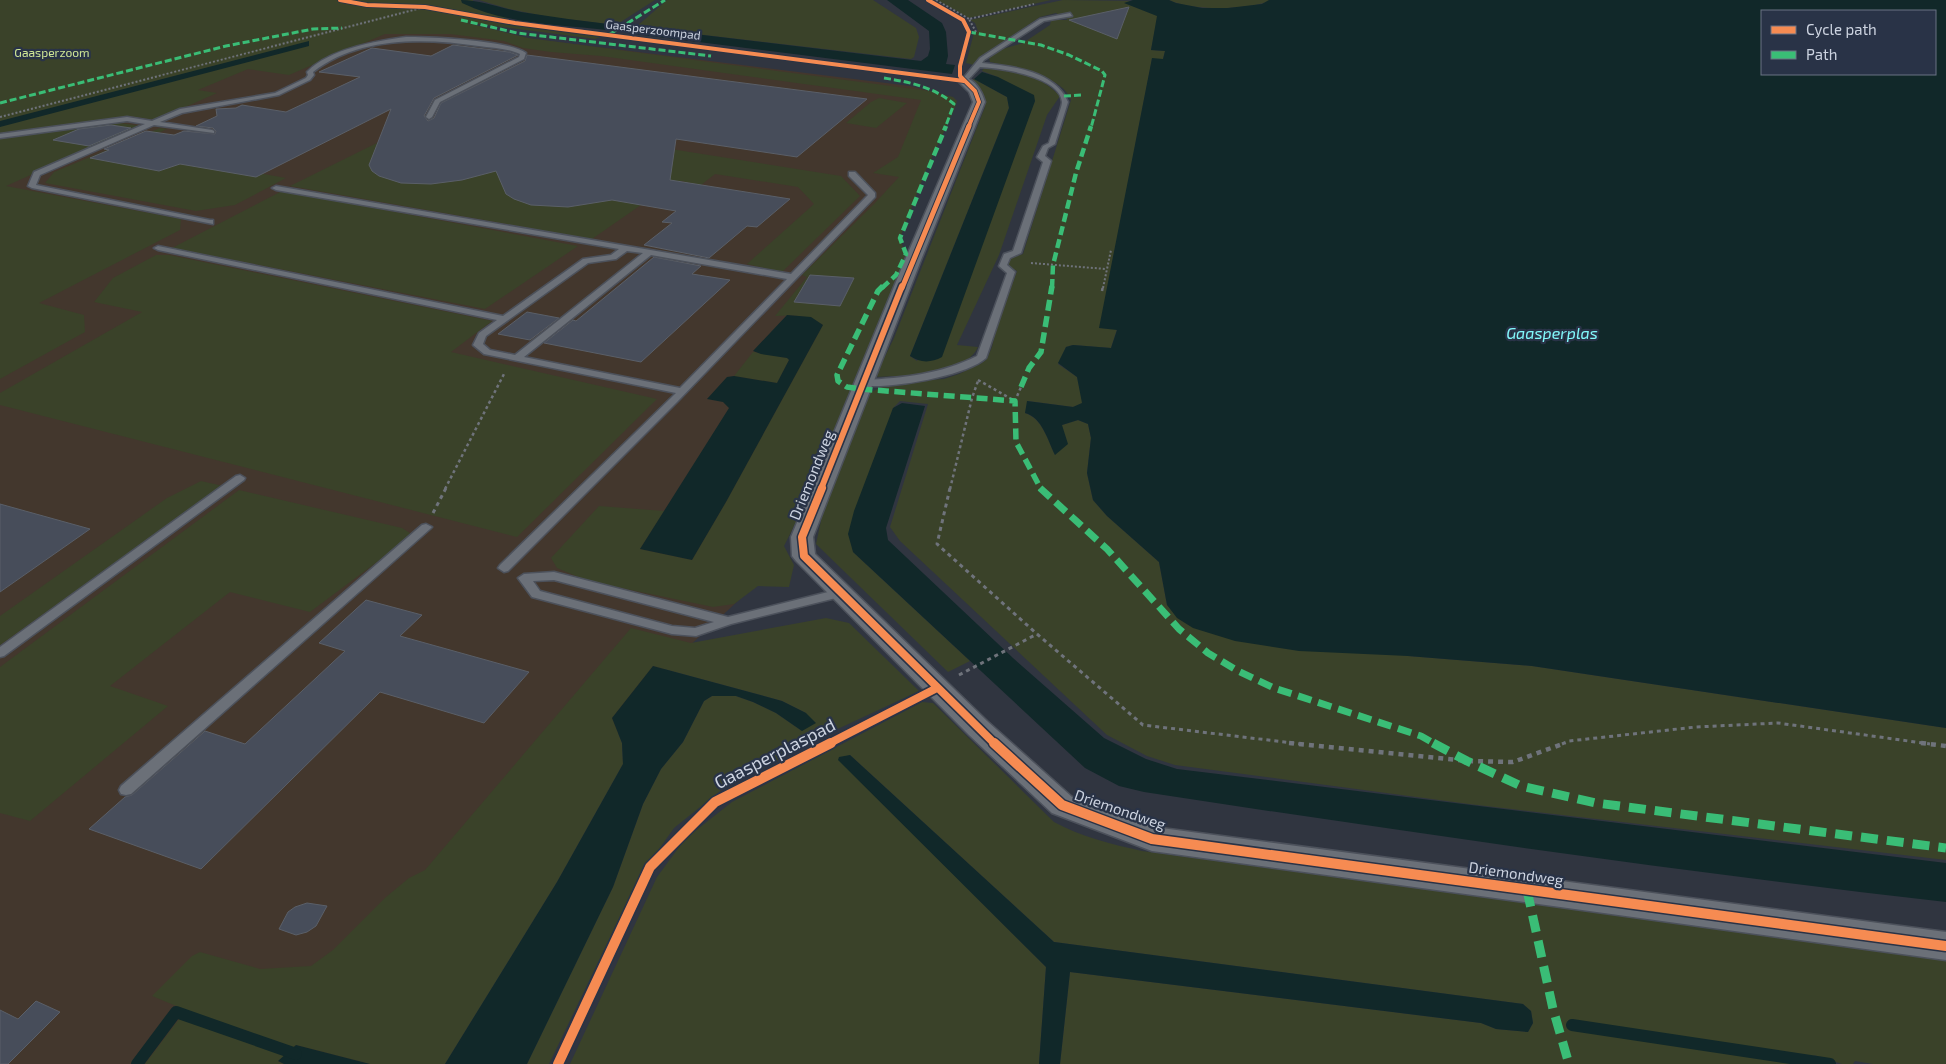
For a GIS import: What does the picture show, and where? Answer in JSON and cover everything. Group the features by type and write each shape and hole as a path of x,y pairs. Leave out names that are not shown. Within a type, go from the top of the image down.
{"street":[{"name":"Driemondweg","path":"964,81 975,91 979,102 802,537 804,556 978,728 1062,805 1152,839 1946,946"}],"lane":[{"path":"964,81 982,59 1042,20 1070,15"},
{"path":"210,222 32,186 37,174 180,111 243,102 277,94 308,79 311,75 310,72 324,62 349,51 387,41 430,38 514,49 523,53 522,58 437,101 429,117"},
{"path":"864,383 934,377 962,368 982,358 1011,272 1003,266 1007,256 1017,253 1047,161 1041,157 1045,147 1052,144 1065,102 1064,96 1051,84 1030,74 1013,68 978,64"},
{"path":"0,136 127,119 212,132"},
{"path":"504,568 682,392 872,195 852,174"},
{"path":"276,188 792,277"},
{"path":"158,248 504,319"},
{"path":"626,248 613,257 586,261 482,335 478,345 487,352 682,392"},
{"path":"517,358 650,252"},
{"path":"0,652 240,478"},
{"path":"126,790 426,527"},
{"path":"728,621 554,576 524,578 536,594 672,630 696,632 728,621 840,592"}],"path":[{"path":"928,0 966,19 1037,4"},
{"path":"936,0 966,19 972,32"},
{"path":"392,5 429,8"},
{"path":"0,117 429,8"},
{"path":"1102,291 1111,250"},
{"path":"1005,261 1106,269"},
{"path":"426,527 508,366 517,358"},
{"path":"978,380 1015,401 1021,387"},
{"path":"972,398 936,544 1143,725 1236,737 1467,761 1504,762 1513,762 1569,741 1696,727 1778,723 1946,746"},
{"path":"959,675 1037,634"}],"shaded area":[{"path":"390,21 910,86 941,94 740,599 643,689 437,1064 0,1064 0,120"}],"green space":[{"name":"Gaasperzoom","path":"0,0 473,0 473,8 503,16 511,21 439,8 433,10 508,25 600,37 595,39 463,22 528,38 929,91 953,97 957,101 954,110 926,170 900,238 907,260 798,518 784,546 794,565 789,587 758,586 734,604 713,607 588,581 557,568 551,558 599,506 664,511 640,549 692,560 823,325 806,317 775,316 807,277 802,275 899,177 873,173 898,157 921,100 601,56 551,52 523,48 504,41 450,34 385,34 289,75 248,69 198,90 217,93 156,120 129,116 0,134"},
{"path":"479,0 655,0 616,25 549,17 509,9"},
{"path":"667,0 873,0 916,28 919,37 914,57 911,59 636,27"},
{"path":"937,0 1051,0 969,18"},
{"path":"1063,0 1135,1 1125,3 1158,16 1151,50 1165,51 1163,59 1152,59 1100,328 1117,329 1111,348 1073,345 1066,347 1058,364 1077,377 1083,403 1073,407 1028,401 1025,413 1040,425 1055,455 1062,425 1078,420 1088,424 1091,438 1087,473 1093,500 1107,516 1159,562 1167,605 1408,656 1532,666 1946,728 1946,860 1469,804 1175,765 1147,756 1107,735 900,541 890,527 928,404 900,401 893,408 853,552 970,661 948,672 816,544 822,516 868,394 888,383 944,379 959,374 987,359 1017,271 1008,266 1010,258 1023,254 1071,100 1066,92 1048,79 1024,70 990,62 989,57 999,50 1023,43 1050,25 1051,20 1068,20 1056,13 1040,17 979,58 974,65 966,63 974,33 978,31 975,23 970,20"},
{"path":"1169,0 1270,1 1234,8 1205,8 1179,4"},
{"path":"984,68 1004,69 1025,74 1044,83 1060,96 1047,115 999,255 957,345 978,347 970,357 947,370 917,375 875,377 894,338 985,107 984,96 972,80 974,79 1007,97 1009,108 910,356 917,361 1035,101 998,77 982,71"},
{"path":"879,98 907,103 876,128 846,123 871,102"},
{"path":"482,119 841,176 860,196 782,272 747,264 814,204 798,187 715,174 701,185 681,181 674,182 592,239 290,186 395,134"},
{"path":"113,122 141,126 6,186 181,219 180,230 39,303 84,315 85,332 0,379 0,138"},
{"path":"160,128 167,129 106,156 171,167 186,160 286,178 235,205 196,211 45,183 54,172"},
{"path":"282,191 578,246 485,309 172,248"},
{"path":"156,255 169,255 492,321 451,352 657,399 517,537 0,405 0,393 142,312 94,302 113,278"},
{"path":"753,352 787,358 789,360 777,383 734,376"},
{"path":"201,481 223,486 0,645 0,616 167,498"},
{"path":"239,490 402,528 413,535 310,612 230,592 110,686 168,706 30,821 0,813 0,667"},
{"path":"826,618 849,623 919,691 827,734 720,791 674,828 639,877 549,1064 527,1064 613,887 643,804 661,769 683,742 704,701 712,696 736,696 776,713 802,731 806,713 782,701 653,666 612,718 622,743 623,764 557,882 445,1064 370,1064 296,1045 278,1062 284,1064 145,1064 186,1010 152,996 192,956 200,952 260,969 311,966 333,950 386,897 409,878 425,870 631,628 691,643"},
{"path":"922,702 933,703 1054,822 1086,836 1119,846 1142,851 1946,960 1946,1064 1873,1064 1855,1061 1853,1064 1842,1064 1814,1055 1819,1064 1060,1064 1070,972 1481,1023 1496,1029 1528,1032 1533,1023 1531,1011 1523,1004 1054,942 850,755 839,760 1046,967 1039,1064 570,1064 657,877 685,839 732,802"}],"water":[{"path":"461,0 521,12 616,25 607,30 533,22 479,10 462,3"},
{"path":"887,0 908,0 942,23 946,32 948,56 946,64 955,65 952,74 627,33 636,27 921,61 928,56 930,49 929,31"},
{"name":"Gaasperplas","path":"1133,0 1169,0 1202,8 1228,8 1262,4 1269,0 1946,0 1946,728 1532,666 1408,656 1299,651 1235,641 1193,628 1177,618 1167,605 1159,562 1107,516 1093,500 1087,473 1091,438 1088,424 1078,420 1062,425 1068,444 1055,455 1040,424 1031,415 1025,413 1027,401 1073,407 1082,403 1077,377 1058,363 1066,347 1073,345 1111,348 1117,330 1099,328 1152,58 1163,59 1165,51 1151,50 1157,16 1124,3"},
{"path":"309,41 309,46 0,127 0,121"},
{"path":"982,72 998,77 1034,95 1035,101 942,357 930,361 922,361 910,356 1009,108 1007,97 974,79"},
{"path":"787,315 811,317 823,325 692,560 640,549 729,408 723,402 707,399 727,377 734,376 777,383 789,360 753,351"},
{"path":"902,403 925,406 886,528 888,540 1013,658 1104,738 1146,759 1177,769 1946,863 1946,902 1745,878 1545,851 1144,792 1119,786 1085,768 853,552 848,534 854,511 893,408"},
{"path":"653,666 782,701 806,713 816,723 802,731 776,713 736,696 712,696 704,701 683,742 661,769 643,804 613,887 527,1064 445,1064 557,882 623,764 622,743 612,718"},
{"path":"850,755 1054,942 1523,1004 1531,1011 1533,1023 1528,1032 1496,1029 1481,1023 1070,972 1060,1064 1039,1064 1046,967 838,760 839,757"},
{"path":"296,1045 370,1064 284,1064 278,1061"}],"building":[{"path":"1129,7 1117,39 1069,20"},
{"path":"453,45 509,52 518,55 434,98 424,116 428,121 434,118 441,103 525,61 527,55 867,99 797,157 676,139 670,180 790,199 757,227 747,226 709,258 644,245 672,223 662,222 676,211 612,200 568,207 531,205 506,194 496,171 462,180 431,184 401,183 379,176 372,171 369,165 391,109 256,177 180,164 159,171 90,158 109,150 104,149 146,131 174,135 184,131 215,134 216,131 213,128 196,126 217,116 216,109 236,108 242,105 286,112 360,77 319,72 372,48 431,56"},
{"path":"111,125 131,128 89,146 53,140 79,129"},
{"path":"654,257 701,266 692,274 730,280 641,362 544,343 573,320 576,321"},
{"path":"810,275 854,278 840,306 794,302"},
{"path":"527,312 559,318 530,340 498,334"},
{"path":"0,504 90,529 0,592"},
{"path":"366,600 422,615 400,636 529,672 484,723 380,692 201,869 89,829 125,797 132,795 205,731 245,744 345,651 319,643"},
{"path":"307,903 327,906 316,926 307,932 296,935 279,929 288,912 295,907"},
{"path":"36,1001 60,1012 8,1064 0,1064 0,1010 18,1019"}],"waterway":[{"path":"137,1064 176,1012 296,1054"},
{"path":"1572,1025 1830,1064"}],"marked path":[{"path":"610,34 665,0"},
{"path":"461,20 517,33 711,56"},
{"path":"0,103 226,46 313,29 342,28"},
{"path":"969,32 1041,45 1069,55 1102,71 1105,75 1098,106 1076,173 1053,265 1052,285 1041,352 1029,368 1021,387"},
{"path":"884,78 912,83 931,90 954,104 929,171 900,238 906,254 896,275 878,291 837,375 838,381 847,387 861,389 1015,401 1016,442 1042,491 1068,512 1107,549 1179,629 1208,653 1238,671 1274,688 1421,736 1467,761 1521,786 1596,803 1946,848"},
{"path":"1064,96 1083,95"},
{"path":"1527,890 1553,1009 1569,1064"}],"cycle path":[{"name":"Gaasperzoompad","path":"340,0 367,5 425,7 515,23 964,81"},
{"path":"928,0 963,20 969,32 960,66 960,76 975,91 979,102 913,260 802,537 804,556 978,728 1062,805 1152,839 1946,946"},
{"name":"Gaasperplaspad","path":"558,1064 650,867 715,802 937,688"}]}
